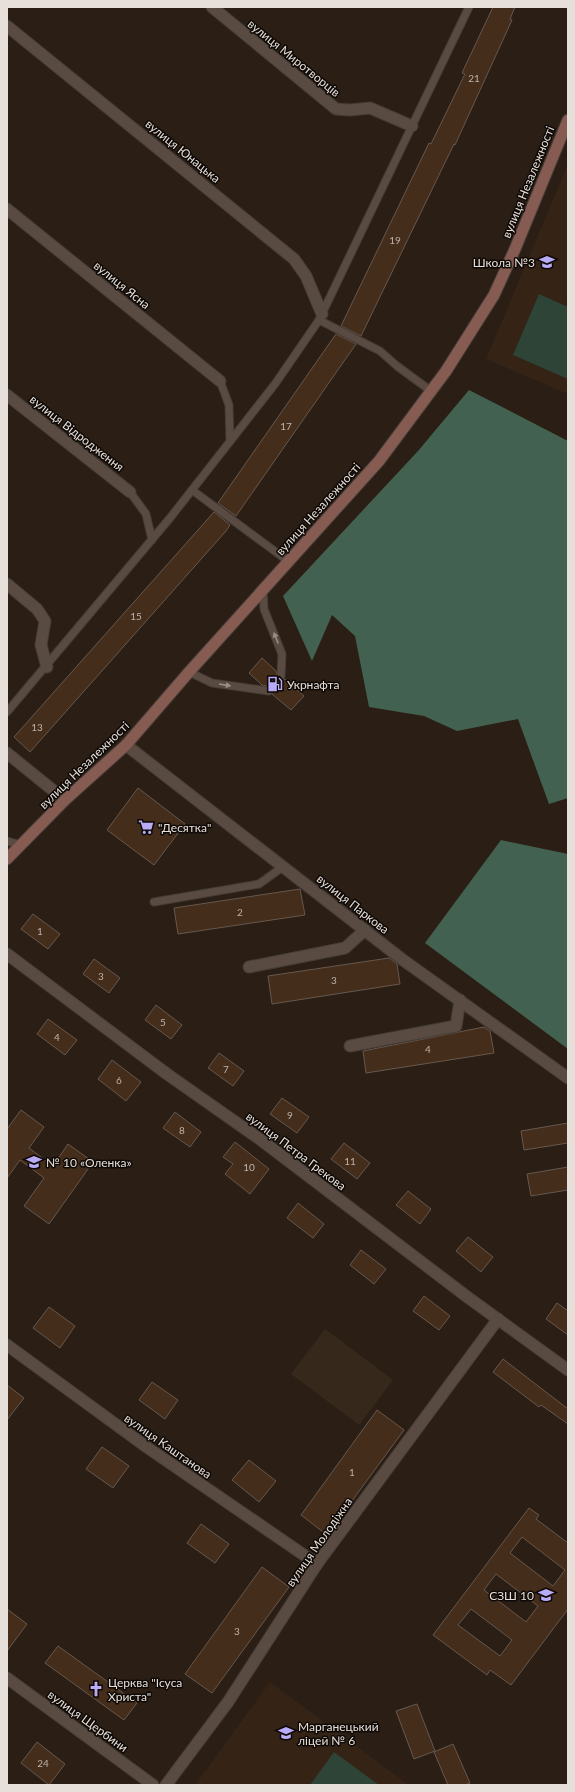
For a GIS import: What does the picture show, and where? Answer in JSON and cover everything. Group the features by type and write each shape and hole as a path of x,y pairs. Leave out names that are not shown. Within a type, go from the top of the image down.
{"main road":[{"name":"вулиця Незалежності","path":"7,859 65,800 126,745 189,672 378,461 446,371 494,295 515,249 568,120"}],"street":[{"name":"вулиця Миротворців","path":"212,7 336,109 350,110 370,108 412,126"},
{"name":"вулиця Юнацька","path":"7,26 294,259 306,276 320,317"},
{"name":"вулиця Ясна","path":"7,209 220,381"},
{"name":"вулиця Відродження","path":"7,395 130,492"},
{"path":"7,584 37,609 44,621 41,645 46,667"},
{"name":"вулиця Паркова","path":"126,745 365,930 568,1078"},
{"path":"7,754 65,800"},
{"path":"249,967 345,948 365,930"},
{"name":"вулиця Петра Грекова","path":"7,954 167,1074 261,1140 568,1370"},
{"path":"350,1046 456,1026 460,1000"},
{"name":"вулиця Молодіжна","path":"166,1785 228,1702 317,1564 498,1319"},
{"name":"вулиця Каштанова","path":"7,1345 148,1448 317,1564"},
{"name":"вулиця Щербини","path":"7,1678 153,1785"}],"lane":[{"path":"7,712 152,540 192,490 275,384 320,317 469,7"},
{"path":"320,317 380,351 397,366 431,390"},
{"path":"220,381 229,405 230,441"},
{"path":"192,490 288,561"},
{"path":"130,492 146,514 152,540"},
{"path":"263,590 264,609 282,654 282,676"},
{"path":"189,672 212,683 268,691"},
{"path":"7,841 21,845"},
{"path":"154,902 259,884 284,866"}],"shaded area":[{"name":"Школа №3","path":"568,164 568,394 486,359"},
{"path":"325,1329 393,1380 359,1425 291,1374"},
{"name":"Марганецький ліцей № 6","path":"270,1682 409,1785 195,1785"}],"green space":[{"path":"539,294 568,307 568,379 513,355"},
{"path":"469,390 568,441 568,798 549,804 518,719 457,731 424,716 369,707 355,636 332,615 312,661 283,596 418,451"},
{"path":"501,840 568,854 568,1049 425,943"},
{"path":"334,1752 379,1785 310,1785"}],"building":[{"path":"493,7 515,7 510,19 512,20 455,145 454,144 361,336 341,326 429,143 431,144 465,74 462,73"},
{"path":"336,334 356,344 236,516 218,503"},
{"path":"214,512 230,525 226,531 30,752 14,737"},
{"name":"Укрнафта","path":"262,658 276,671 278,680 281,681 285,679 304,696 291,710 272,694 274,691 272,687 262,685 249,673"},
{"name":"\"Десятка\"","path":"138,788 185,824 154,865 107,830"},
{"path":"300,889 305,915 178,934 174,908"},
{"path":"33,914 60,934 48,949 21,929"},
{"path":"389,958 397,964 400,984 272,1004 268,976"},
{"path":"94,959 120,978 109,993 83,974"},
{"path":"156,1005 182,1025 171,1039 145,1020"},
{"path":"48,1019 77,1040 65,1055 37,1034"},
{"path":"484,1027 490,1031 494,1053 366,1073 363,1051"},
{"path":"219,1053 244,1071 233,1086 208,1068"},
{"path":"112,1060 141,1082 126,1101 98,1079"},
{"path":"282,1098 309,1117 297,1133 270,1114"},
{"path":"21,1110 44,1127 29,1148 53,1166 68,1144 93,1162 49,1224 24,1206 44,1178 20,1160 7,1178 7,1129"},
{"path":"175,1112 201,1132 190,1147 163,1128"},
{"path":"568,1123 568,1143 524,1150 521,1131"},
{"path":"235,1142 269,1169 250,1194 225,1174 233,1164 223,1157"},
{"path":"344,1143 370,1163 357,1179 331,1159"},
{"path":"568,1167 568,1190 531,1196 527,1174"},
{"path":"408,1191 431,1209 420,1224 396,1205"},
{"path":"298,1203 324,1224 313,1238 287,1218"},
{"path":"468,1237 493,1257 481,1272 456,1251"},
{"path":"361,1250 386,1269 374,1284 350,1265"},
{"path":"424,1296 450,1316 439,1330 413,1311"},
{"path":"557,1303 568,1311 568,1335 546,1319"},
{"path":"49,1307 75,1326 60,1348 33,1328"},
{"path":"503,1359 568,1409 568,1424 541,1405 539,1407 493,1372"},
{"path":"152,1382 178,1400 165,1419 139,1400"},
{"path":"7,1385 24,1398 7,1420"},
{"path":"377,1410 404,1430 327,1535 301,1515"},
{"path":"102,1447 129,1466 113,1488 86,1469"},
{"path":"249,1460 276,1481 259,1502 232,1480"},
{"name":"СЗШ 10","path":"529,1508 539,1515 536,1519 568,1543 568,1609 511,1685 490,1670 487,1675 433,1635","holes":["522,1537 565,1570 553,1586 510,1553","496,1574 538,1606 526,1622 484,1590","471,1609 512,1640 500,1656 458,1625"]},
{"path":"201,1524 229,1544 215,1563 187,1543"},
{"path":"262,1567 289,1587 212,1693 185,1674"},
{"path":"7,1609 27,1624 7,1651"},
{"path":"58,1646 137,1703 124,1720 45,1663"},
{"path":"417,1704 435,1751 414,1759 396,1711"},
{"path":"37,1742 65,1764 49,1785 21,1763"},
{"path":"453,1744 470,1783 465,1785 448,1785 434,1752"}],"place":[{"name":"Школа №3","path":"547,262"},
{"name":"Укрнафта","path":"275,684"},
{"name":"\"Десятка\"","path":"146,827"},
{"name":"№ 10 «Оленка»","path":"34,1162"},
{"name":"СЗШ 10","path":"546,1595"},
{"name":"Церква \"Ісуса Христа\"","path":"96,1689"},
{"name":"Марганецький ліцей № 6","path":"286,1733"}]}
